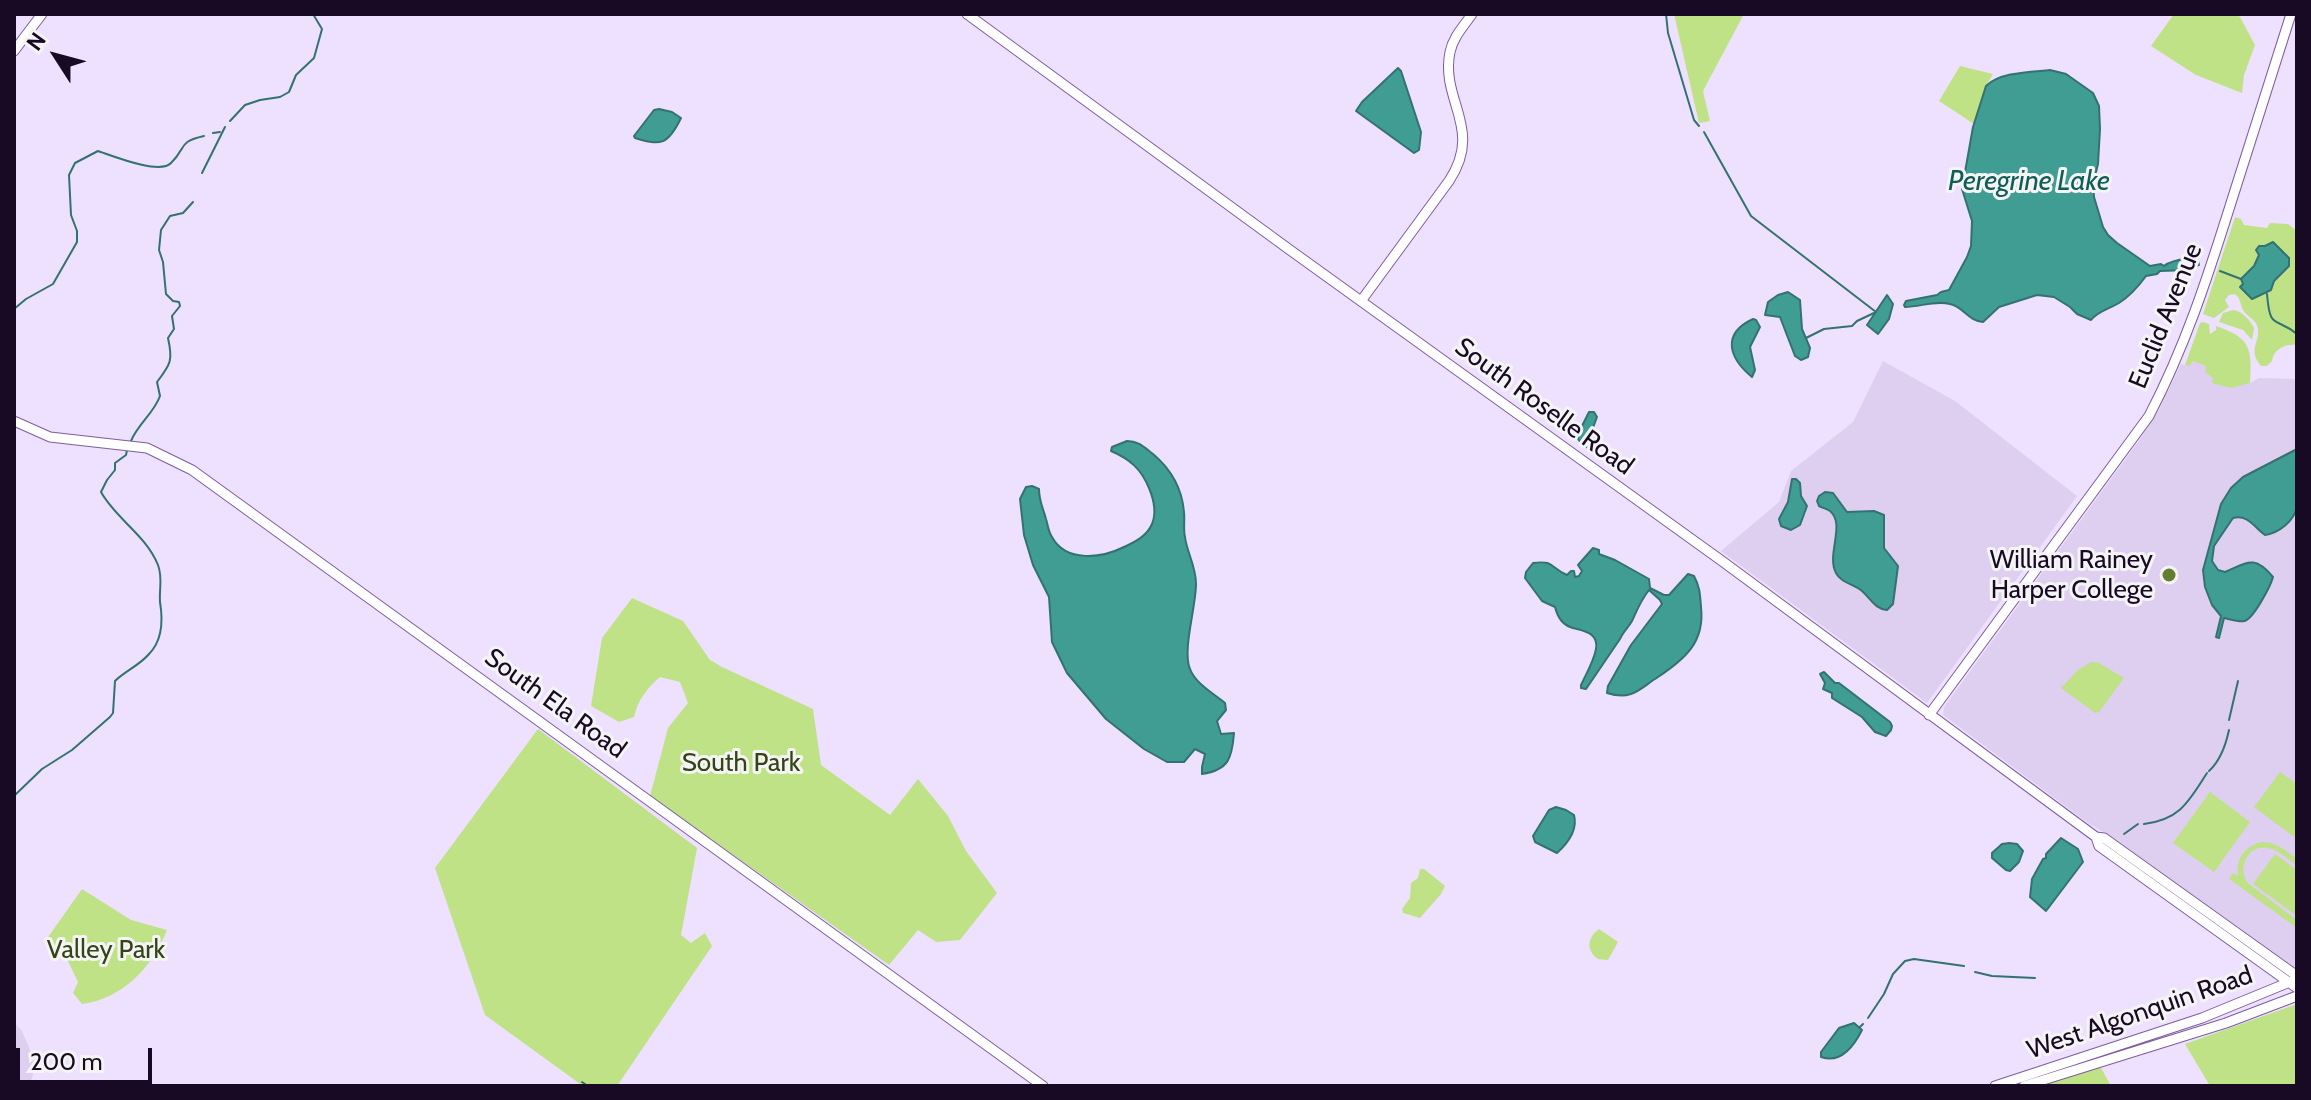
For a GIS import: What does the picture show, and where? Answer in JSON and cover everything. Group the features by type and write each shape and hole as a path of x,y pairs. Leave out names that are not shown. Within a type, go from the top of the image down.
{"main road":[{"path":"14,51 42,14"},
{"name":"South Roselle Road","path":"967,14 1722,561 2096,837 2104,838 2295,981"},
{"path":"1361,301 1449,181 1460,161 1464,136 1449,61 1452,44 1472,14"},
{"name":"Euclid Avenue","path":"1929,715 2149,416 2163,390 2210,273 2291,14"},
{"name":"South Ela Road","path":"14,421 50,437 147,448 192,470 1043,1086"},
{"name":"South Roselle Road","path":"2096,837 2099,846 2234,942 2295,981"},
{"path":"2234,942 2270,973 2272,983 2265,993"},
{"name":"West Algonquin Road","path":"1995,1086 2202,1018 2295,981"},
{"name":"West Algonquin Road","path":"2024,1086 2226,1023 2297,996"}],"shaded area":[{"name":"William Rainey Harper College","path":"2193,360 2250,383 2259,378 2297,379 2297,969 2088,823 1943,715 1944,707 2138,442 2160,408 2181,364 2188,366"},
{"path":"1883,361 1955,401 2077,496 1927,703 1721,551 1779,502 1791,471 1853,422"},
{"path":"14,1022 22,1031 33,1057 35,1066 30,1086 14,1086"}],"green space":[{"path":"1674,14 1744,14 1703,91 1710,121 1699,123"},
{"path":"2174,14 2235,14 2240,17 2255,45 2244,75 2242,93 2196,75 2151,46"},
{"path":"1960,66 1993,74 1974,124 1939,101"},
{"path":"2235,217 2241,219 2244,225 2267,228 2270,223 2288,224 2297,231 2297,345 2281,348 2267,366 2261,366 2255,356 2258,327 2243,310 2236,295 2229,295 2225,300 2229,307 2214,318 2203,314","holes":["2259,255 2289,266 2274,281 2271,289 2258,295 2243,284"]},
{"path":"2233,310 2243,314 2254,328 2252,340 2243,330 2219,322 2223,313"},
{"path":"2203,322 2209,324 2210,334 2216,326 2243,340 2249,353 2250,383 2231,388 2212,383 2213,378 2205,372 2206,366 2193,361 2189,366 2185,365"},
{"name":"South Park","path":"632,598 683,621 710,660 813,709 821,765 890,815 918,779 948,816 966,851 997,893 960,940 936,942 918,930 889,965 650,796 668,728 688,703 680,682 660,677 643,695 634,717 619,722 591,706 602,638"},
{"path":"2091,662 2099,663 2124,678 2099,712 2095,713 2061,688 2078,670"},
{"path":"538,729 697,848 681,935 691,943 705,933 712,946 617,1086 583,1086 485,1015 435,868"},
{"path":"2280,772 2297,784 2297,839 2254,807"},
{"path":"2210,792 2250,822 2214,872 2173,843"},
{"path":"2262,842 2285,850 2297,859 2297,866 2276,851 2261,848 2254,850 2246,859 2245,878 2297,920 2297,928 2229,879 2233,873 2238,876 2240,858 2246,850"},
{"path":"2275,854 2297,870 2297,916 2253,884"},
{"path":"1420,869 1445,886 1420,918 1403,913 1402,909 1410,898 1411,883 1418,878"},
{"name":"Valley Park","path":"82,889 131,920 167,930 153,956 134,979 110,996 82,1004 73,993 78,982 64,953 46,940"},
{"path":"1599,929 1618,942 1608,960 1598,959 1590,948 1592,936"},
{"path":"2297,1004 2297,1086 2210,1086 2185,1044"},
{"path":"2100,1066 2111,1086 2031,1086"}],"water":[{"path":"1398,68 1421,132 1419,150 1414,153 1356,111"},
{"name":"Peregrine Lake","path":"2050,70 2066,74 2093,93 2099,106 2098,164 2093,184 2094,197 2108,235 2150,266 2164,266 2191,258 2190,262 2198,261 2199,265 2189,270 2160,271 2146,276 2127,297 2091,320 2054,297 2037,295 1999,307 1983,322 1950,304 1905,307 1906,301 1949,290 1967,257 1971,246 1972,221 1962,189 1973,127 1986,86 2007,75"},
{"path":"654,110 681,118 672,134 658,142 635,138"},
{"path":"2273,242 2289,258 2289,266 2274,281 2271,290 2252,299 2240,287 2243,284 2241,279 2254,266 2259,246"},
{"path":"1788,292 1800,300 1802,329 1810,348 1808,357 1801,360 1795,356 1780,317 1765,315 1768,302"},
{"path":"1887,295 1893,304 1889,319 1878,334 1867,325"},
{"path":"1753,319 1760,327 1750,347 1755,370 1752,377 1738,362 1732,346 1736,332"},
{"path":"1589,412 1594,412 1597,417 1591,433 1594,449 1584,445 1577,436"},
{"path":"1127,441 1141,445 1160,460 1171,473 1181,495 1184,534 1196,584 1188,661 1196,679 1225,703 1226,710 1217,721 1221,734 1234,733 1230,756 1223,766 1211,772 1202,774 1205,754 1195,749 1184,762 1167,762 1144,749 1106,719 1067,673 1052,642 1049,597 1033,565 1024,535 1020,499 1026,487 1032,486 1039,489 1051,535 1066,551 1085,556 1105,554 1144,535 1154,515 1151,492 1134,465 1111,451 1112,447"},
{"path":"2297,449 2298,501 2295,512 2285,526 2265,535 2247,520 2233,518 2214,546 2212,561 2218,570 2225,572 2250,562 2261,565 2273,577 2252,615 2244,621 2224,618 2219,638 2216,637 2221,616 2212,605 2203,570 2221,504 2243,477"},
{"path":"1792,479 1800,483 1801,496 1807,506 1800,525 1791,530 1781,526 1779,519 1788,502"},
{"path":"1825,492 1833,493 1847,512 1874,511 1884,515 1884,548 1898,566 1893,604 1887,610 1876,606 1862,591 1836,573 1833,558 1836,524 1830,511 1819,506 1817,501"},
{"path":"1593,548 1649,579 1650,588 1664,595 1669,595 1688,574 1694,576 1699,587 1700,630 1691,648 1668,670 1629,695 1607,693 1608,686 1631,645 1662,604 1660,600 1649,590 1586,689 1581,685 1595,654 1595,639 1565,624 1555,607 1542,601 1525,578 1533,563 1540,562 1567,575 1574,571 1575,577 1579,576 1582,571 1578,565"},
{"path":"1824,672 1890,722 1891,730 1886,736 1875,732 1862,717 1823,689 1825,683 1820,674"},
{"path":"1556,807 1574,815 1575,821 1571,836 1557,853 1535,842 1533,836 1549,810"},
{"path":"2061,838 2078,849 2083,862 2046,911 2030,897 2032,879 2046,854"},
{"path":"2002,844 2017,844 2023,851 2019,862 2010,871 1992,858 1992,853"},
{"path":"1854,1023 1862,1030 1851,1047 1835,1058 1821,1057 1821,1052 1839,1028"}],"waterway":[{"path":"230,121 245,105 289,92 296,75 314,58 322,29 313,14"},
{"path":"1666,14 1668,33 1694,120 1699,126"},
{"path":"202,173 225,127"},
{"path":"213,133 220,132"},
{"path":"1704,132 1751,216 1876,312"},
{"path":"14,309 53,284 77,242 71,215 69,175 75,163 98,151 136,163 165,166 176,158 186,143 204,136"},
{"path":"131,441 160,396 157,382 170,362 168,338 174,329 172,316 180,306 166,294 159,250 161,230 170,216 183,213 193,202"},
{"path":"2220,271 2241,279"},
{"path":"2267,294 2272,318 2297,334"},
{"path":"1806,338 1824,329 1852,326 1874,313"},
{"path":"14,796 42,769 72,750 110,717 113,713 115,681 145,658 154,648 161,630 158,565 146,545 101,492 115,470 115,463 126,455 127,450"},
{"path":"2229,720 2238,681"},
{"path":"2209,771 2222,752 2229,730"},
{"path":"2144,824 2167,818 2183,807 2207,773"},
{"path":"2124,834 2138,824"},
{"path":"1868,1018 1893,974 1905,961 1914,959 1964,966"},
{"path":"1975,972 2035,978"},
{"path":"1860,1027 1863,1024"},
{"path":"582,1082 588,1086"}],"place":[{"name":"William Rainey Harper College","path":"2169,575"}]}
